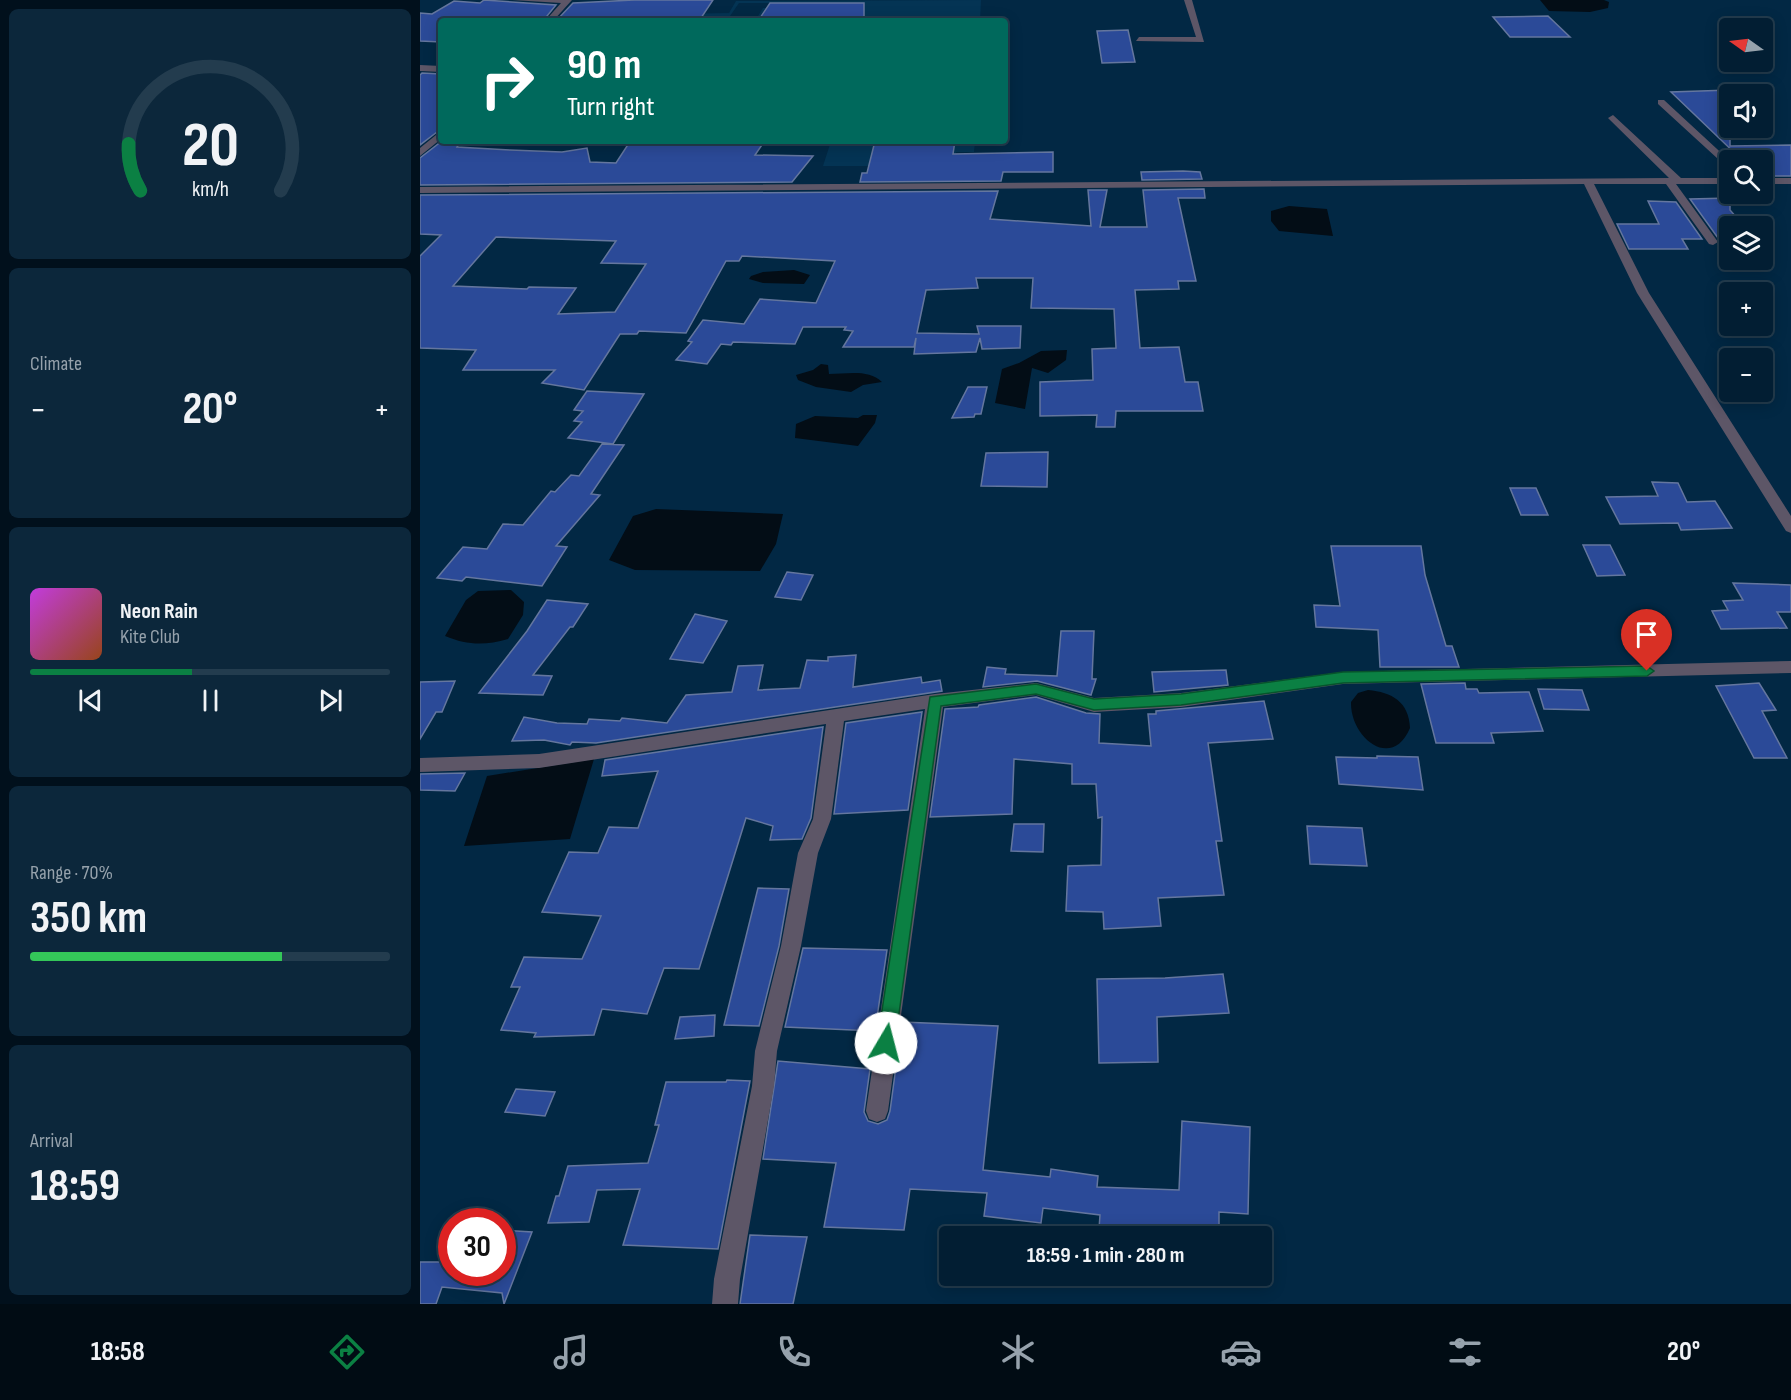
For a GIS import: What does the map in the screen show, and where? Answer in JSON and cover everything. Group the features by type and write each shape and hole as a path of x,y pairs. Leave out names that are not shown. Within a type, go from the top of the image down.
{"street":[{"path":"516,0 567,0"},
{"path":"552,18 567,0"},
{"path":"1139,39 1201,40 1188,0"},
{"path":"420,68 438,69"},
{"path":"1661,102 1719,157"},
{"path":"1613,117 1674,181 1713,242"},
{"path":"420,153 438,137"},
{"path":"420,190 1277,182 1719,181"},
{"path":"1773,181 1791,181"},
{"path":"1588,182 1643,293 1791,528"},
{"path":"420,765 539,761 935,701 1036,689 1094,705 1181,700 1343,678 1791,667"},
{"path":"877,1111 935,701"},
{"path":"724,1304 763,1086 765,1051 791,946 808,853 822,819 836,717"}],"shaded area":[{"path":"981,0 980,18 666,18 669,14 729,13 736,1","holes":["739,3 860,3 858,8 763,8 758,16 730,16"]},
{"path":"1540,0 1604,0 1609,2 1608,8 1590,12 1549,11"},
{"path":"830,144 874,144 869,165 944,144 975,144 974,152 956,152 955,166 823,166"},
{"path":"1289,206 1327,209 1333,236 1279,231 1271,221 1271,211"},
{"path":"794,270 810,275 804,284 763,283 749,279 763,272"},
{"path":"1067,350 1066,360 1048,373 1032,368 1025,409 995,403 1002,369 1041,351"},
{"path":"821,364 828,365 829,374 871,375 882,382 863,385 851,392 816,387 798,380 796,375 813,370"},
{"path":"863,415 877,415 875,423 858,446 795,438 796,424 815,416 858,418"},
{"path":"656,509 783,514 776,544 760,571 635,570 609,560 633,516"},
{"path":"511,590 524,602 523,615 508,639 476,644 445,636 466,600 478,591"},
{"path":"1368,690 1392,696 1403,705 1406,711 1410,728 1402,741 1393,747 1383,748 1373,745 1357,727 1351,702 1358,693"},
{"path":"594,759 570,839 464,846 487,776"}],"building":[{"path":"484,0 556,5 545,18 438,18 438,42 420,41 420,13 432,14 454,1 480,3"},
{"path":"713,0 701,18 559,18 573,3"},
{"path":"770,3 864,3 864,18 760,18"},
{"path":"1548,16 1570,37 1510,37 1493,17"},
{"path":"1128,30 1135,62 1102,63 1097,31"},
{"path":"422,73 438,74 438,131 420,145 420,75"},
{"path":"1719,90 1719,138 1671,92"},
{"path":"1719,138 1730,138 1730,146 1791,145 1791,176 1773,176 1773,150 1732,150"},
{"path":"438,144 562,152 587,148 590,162 616,163 628,144 763,144 755,155 813,156 792,182 420,185 420,158"},
{"path":"874,144 955,144 953,154 1053,152 1053,172 1003,172 1001,181 860,182 862,173 867,173"},
{"path":"1141,172 1200,172 1202,179 1142,180"},
{"path":"1204,189 1205,198 1178,198 1196,281 1178,281 1179,289 1135,290 1140,348 1179,347 1185,382 1198,382 1203,411 1116,411 1115,427 1096,427 1097,415 1040,416 1040,382 1093,380 1092,349 1116,348 1114,309 1031,308 1033,278 976,278 978,288 926,290 917,333 979,334 977,326 1021,326 1020,348 982,349 980,338 976,352 914,354 916,338 914,347 843,347 853,331 844,330 846,327 803,327 795,344 733,342 731,345 721,344 707,364 676,360 692,342 688,341 703,320 744,324 760,299 816,303 835,261 742,256 739,261 726,261 686,333 639,331 637,334 620,334 584,390 542,383 555,370 463,370 476,350 420,348 420,256 441,235 420,234 420,195 998,191 990,219 1091,226 1088,190 1107,190 1100,227 1147,227 1143,190","holes":["496,237 616,241 601,263 646,264 615,312 558,314 576,288 453,286"]},
{"path":"1719,198 1719,204 1730,204 1730,210 1735,216 1719,216 1719,238 1718,238 1690,199"},
{"path":"1648,201 1676,202 1702,239 1682,239 1688,249 1629,249 1617,224 1659,224"},
{"path":"968,387 987,387 981,414 975,414 974,417 952,418"},
{"path":"587,391 644,394 613,444 568,438 582,422 574,421 583,411 574,410"},
{"path":"602,444 624,445 591,494 600,495 556,546 567,547 542,586 466,577 462,581 437,578 463,547 487,549 503,524 523,525 551,491 555,492 571,475 579,476"},
{"path":"1048,452 1047,487 981,486 986,453"},
{"path":"1652,482 1678,483 1687,502 1715,501 1732,528 1681,530 1678,523 1620,524 1606,497 1658,496"},
{"path":"1510,488 1536,488 1548,515 1521,515"},
{"path":"1583,545 1610,545 1625,575 1597,576"},
{"path":"1331,546 1421,546 1425,575 1446,646 1452,646 1459,667 1380,667 1378,630 1316,627 1314,605 1340,606"},
{"path":"787,572 813,575 801,600 775,597"},
{"path":"1733,583 1791,585 1791,612 1777,612 1787,628 1721,629 1712,611 1728,610 1723,601 1743,600"},
{"path":"547,600 588,604 573,627 570,627 533,675 552,676 543,695 479,693 527,631"},
{"path":"695,614 727,621 703,663 670,659"},
{"path":"1061,631 1094,631 1092,679 1096,679 1091,695 1037,681 983,687 987,667 1006,669 1005,674 1057,676"},
{"path":"856,655 853,687 921,677 922,683 940,680 942,691 596,743 572,742 570,745 544,740 512,741 524,717 557,723 587,724 589,719 620,721 622,718 667,723 686,695 732,692 738,666 763,665 758,690 800,688 807,660 828,661 828,657"},
{"path":"1226,670 1228,685 1154,692 1152,672"},
{"path":"455,681 442,712 436,712 420,739 420,682"},
{"path":"1465,683 1466,689 1477,689 1479,693 1529,692 1543,731 1491,733 1494,743 1436,743 1421,684"},
{"path":"1759,683 1776,710 1762,711 1787,758 1754,758 1716,686"},
{"path":"1538,689 1582,690 1589,710 1544,709"},
{"path":"1036,697 1086,713 1100,714 1099,743 1151,746 1148,714 1156,714 1156,711 1264,701 1273,739 1208,743 1222,841 1216,841 1224,895 1158,898 1161,926 1104,929 1103,912 1066,911 1068,866 1101,865 1102,817 1098,818 1096,784 1072,784 1072,764 1014,759 1012,814 930,817 945,709 978,707 979,705"},
{"path":"922,712 908,810 834,814 846,723"},
{"path":"823,727 811,818 802,839 770,840 773,826 746,818 699,969 664,968 647,1014 602,1009 594,1035 534,1037 536,1033 501,1030 520,987 511,987 524,957 582,959 601,916 542,912 569,852 598,853 609,827 638,828 658,771 602,776 605,760"},
{"path":"1377,756 1418,757 1423,790 1339,784 1336,757 1377,758"},
{"path":"465,773 455,791 420,790 420,774"},
{"path":"1014,824 1044,824 1043,852 1011,851"},
{"path":"1307,826 1362,828 1367,866 1310,864"},
{"path":"758,888 789,889 779,946 759,1026 724,1025"},
{"path":"803,948 887,950 875,1031 785,1027"},
{"path":"1223,974 1229,1013 1157,1017 1158,1062 1099,1063 1097,979"},
{"path":"715,1015 714,1036 675,1039 680,1017"},
{"path":"902,1022 998,1026 983,1170 1050,1177 1051,1169 1098,1176 1097,1187 1179,1190 1182,1121 1250,1127 1248,1214 1219,1212 1219,1226 1099,1226 1100,1215 1043,1208 1041,1223 984,1216 987,1193 910,1189 904,1230 824,1227 836,1163 763,1159 778,1061 870,1069 864,1112 868,1121 878,1124 887,1120"},
{"path":"727,1080 750,1081 718,1249 623,1245 640,1189 597,1190 589,1222 548,1223 568,1166 648,1163 659,1125 655,1125 666,1082 726,1082"},
{"path":"516,1089 555,1092 545,1116 505,1112"},
{"path":"516,1231 532,1232 516,1273"},
{"path":"750,1235 807,1237 793,1304 740,1304"},
{"path":"420,1262 438,1262 438,1286 511,1286 504,1304 502,1293 442,1287 436,1304 420,1304"}],"route":[{"path":"886,1043 935,701 1036,689 1094,705 1181,700 1343,678 1647,671"}]}
